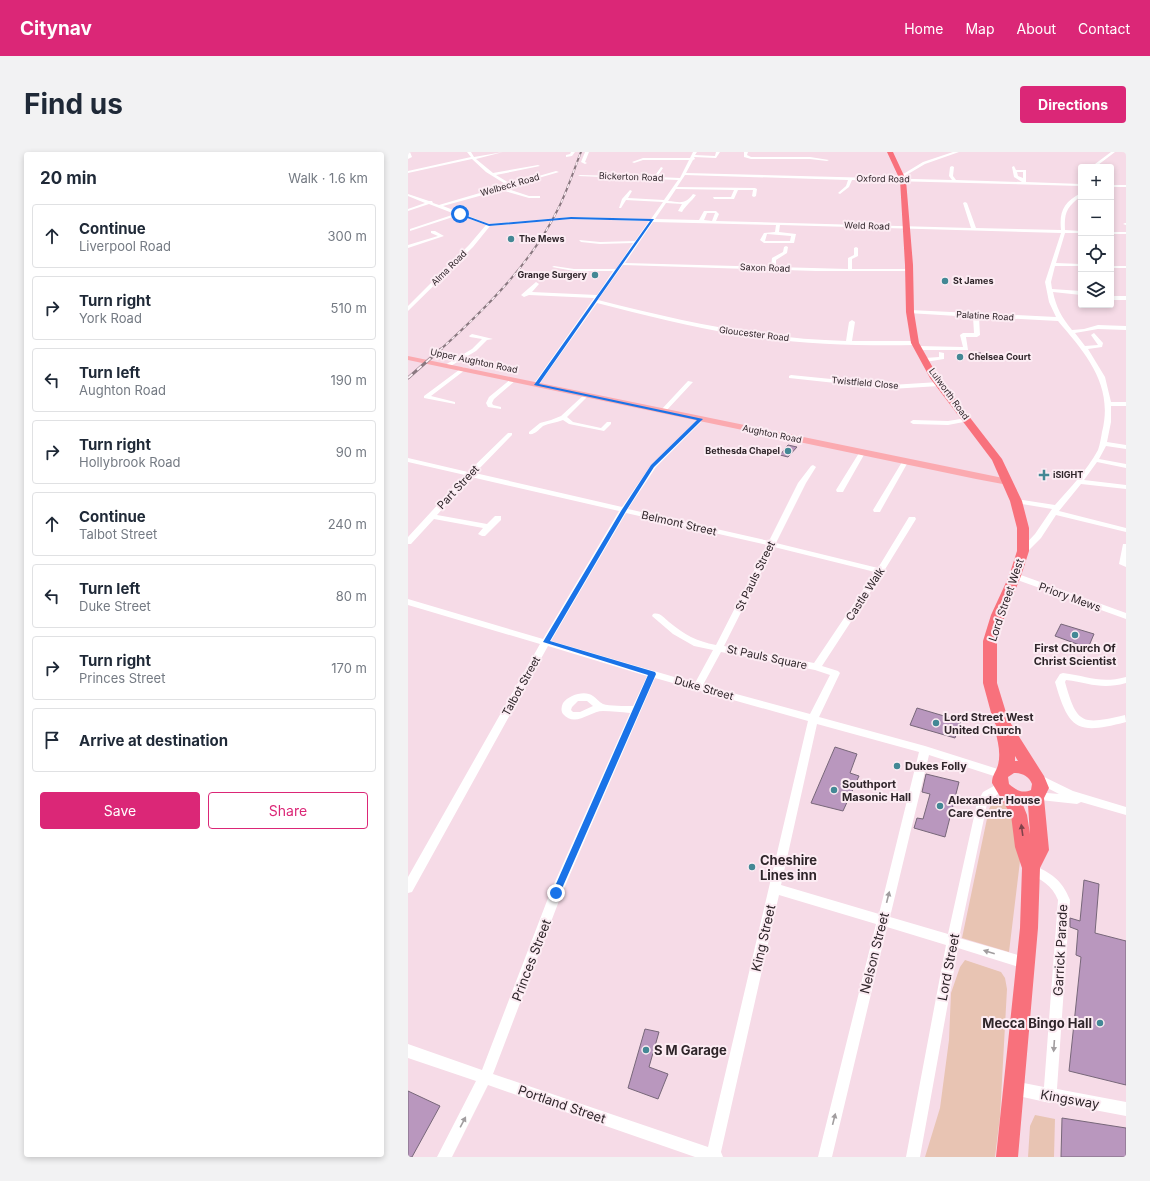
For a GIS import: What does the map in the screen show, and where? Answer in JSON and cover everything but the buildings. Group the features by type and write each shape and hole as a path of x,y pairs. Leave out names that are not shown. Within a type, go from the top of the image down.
{"highway":[{"path":"890,152 901,175 911,170"},
{"name":"Lulworth Road","path":"901,175 907,227 910,312 917,345 939,384 997,459 1016,501 1024,538 1023,551"},
{"name":"Lord Street West","path":"1003,780 1008,753 1001,720 990,683 990,641 998,615 1015,576 1023,551"},
{"name":"Lord Street West","path":"1001,720 1037,777"},
{"path":"1012,767 1022,768 1037,777 1040,784 1040,789 1035,796 1021,799 1010,795 1003,780 1012,767"},
{"path":"1003,780 1018,811 1022,827 1024,847 1031,869 1025,963 1007,1157"},
{"path":"1031,869 1040,850 1035,796"}],"main road":[{"name":"Upper Aughton Road","path":"408,358 536,385"},
{"name":"Aughton Road","path":"536,385 1008,482"}],"street":[{"path":"408,152 410,156 408,158"},
{"path":"469,152 472,158 510,185"},
{"path":"408,172 501,152"},
{"path":"568,156 572,155 573,152"},
{"path":"585,163 583,162 587,152"},
{"path":"634,162 643,159 694,156 716,157 718,152"},
{"path":"746,152 745,156 749,158"},
{"path":"911,170 924,163 957,152"},
{"path":"1097,164 1113,152"},
{"path":"536,385 675,188 694,156"},
{"path":"743,161 749,158 827,160"},
{"path":"494,174 538,166"},
{"path":"952,167 951,176 954,181"},
{"path":"656,177 662,168"},
{"path":"1014,169 1025,171 1024,181 1016,177 1014,169"},
{"name":"Welbeck Road","path":"440,206 557,172"},
{"name":"Oxford Road","path":"684,174 850,179 901,175 954,181 1024,181 1078,185"},
{"name":"Bickerton Road","path":"580,176 656,177 681,179"},
{"path":"742,189 746,176"},
{"path":"840,193 848,186 850,179"},
{"path":"703,188 706,181"},
{"path":"1114,186 1126,186"},
{"path":"500,188 529,197 539,197"},
{"path":"675,188 755,189 754,196"},
{"path":"714,198 733,198 736,189"},
{"path":"620,207 630,191"},
{"path":"624,199 684,204 689,202 694,194"},
{"path":"408,195 489,225"},
{"path":"1023,551 1038,536 1095,460 1103,444 1108,422 1108,404 1102,377 1084,348 1060,319 1052,302 1048,282 1063,232 1062,217 1068,204 1078,196"},
{"path":"408,210 430,202"},
{"path":"965,203 974,229"},
{"path":"680,211 684,204"},
{"path":"701,221 706,212 711,212 717,214 713,222"},
{"path":"412,230 459,214"},
{"name":"Weld Road","path":"489,225 571,218 1078,232"},
{"path":"777,233 778,224"},
{"name":"Alma Road","path":"408,309 471,246 489,225"},
{"path":"408,247 442,236 433,232"},
{"path":"766,233 777,233 794,235 792,242 764,242 762,240 766,233"},
{"path":"1114,233 1126,234"},
{"path":"581,240 600,243 637,242"},
{"path":"773,268 774,259 785,253 786,247"},
{"path":"850,269 850,258 856,256 856,248"},
{"path":"560,260 552,268 574,270 617,270"},
{"name":"Saxon Road","path":"622,264 908,270"},
{"path":"1053,264 1078,265"},
{"path":"1114,267 1126,267"},
{"name":"Gloucester Road","path":"536,284 526,294 597,299 660,318 716,330 784,338 849,343 917,345 966,349 963,335 977,335 976,315"},
{"path":"1050,290 1078,293"},
{"path":"1114,298 1126,298"},
{"name":"Palatine Road","path":"910,312 1060,319"},
{"path":"849,343 852,322"},
{"path":"1071,332 1084,332 1098,327 1126,328"},
{"path":"1084,348 1100,346 1101,344 1094,335"},
{"path":"447,366 489,339 472,336"},
{"path":"925,360 942,358 941,353"},
{"path":"453,403 426,397 463,369"},
{"name":"Twistfield Close","path":"791,377 891,387 939,384"},
{"path":"499,408 490,406 489,403 491,398 513,380"},
{"path":"663,411 690,382"},
{"path":"531,433 542,424 553,422 563,417 586,395"},
{"path":"1108,404 1126,404"},
{"path":"563,417 571,424 602,430 609,424"},
{"name":"Talbot Street","path":"408,888 546,642 623,511 653,466 701,419"},
{"path":"913,422 948,423 967,420"},
{"name":"Part Street","path":"408,542 470,474 510,434"},
{"path":"1103,444 1126,447"},
{"path":"840,490 862,453"},
{"name":"Belmont Street","path":"408,460 623,511 771,544 880,571"},
{"path":"1095,460 1126,466"},
{"path":"877,510 905,462"},
{"name":"St Pauls Street","path":"698,686 747,594 802,483 813,468"},
{"path":"1078,482 1126,487"},
{"path":"1016,501 1056,510 1126,530"},
{"path":"432,516 489,527"},
{"path":"482,534 498,518"},
{"name":"Castle Walk","path":"816,667 880,571 912,519"},
{"path":"1126,546 1124,564 1126,565"},
{"name":"Priory Mews","path":"1015,576 1126,616"},
{"name":"Duke Street","path":"408,602 652,674 925,750 1003,780"},
{"name":"St Pauls Square","path":"656,616 676,632 697,644 719,647 816,667 835,673 813,719"},
{"name":"Princes Street","path":"444,1157 486,1078 556,893 652,674"},
{"path":"1124,719 1098,726 1079,722 1072,717 1068,710 1060,682 1063,676 1072,676 1099,685 1114,684 1126,680"},
{"path":"600,707 636,710"},
{"name":"King Street","path":"714,1157 813,719"},
{"name":"Nelson Street","path":"825,1157 925,750"},
{"path":"1037,777 1053,786 1093,802 1126,811"},
{"name":"Lord Street","path":"913,1157 953,940 982,803 986,795 1003,780"},
{"path":"1035,796 1093,802"},
{"name":"Garrick Parade","path":"1031,869 1051,879 1061,892 1064,900 1050,1096"},
{"path":"774,888 953,940 1025,963"},
{"name":"Portland Street","path":"408,1051 714,1157"},
{"name":"Kingsway","path":"1014,1088 1050,1096 1126,1109"}],"shaded area":[{"path":"1001,797 1014,812 1021,853 1009,952 962,938 989,809 995,798"},
{"path":"965,960 1001,972 1005,978 1007,989 1000,1117 995,1157 925,1157 940,1108 949,1040 951,993 960,967"},
{"path":"1035,1115 1055,1119 1054,1157 1028,1157 1030,1126"}],"railway":[{"path":"440,350 505,286 534,250 561,204 581,152"},
{"path":"408,378 441,349"}],"place":[{"name":"The Mews","path":"511,239"},
{"name":"Grange Surgery","path":"595,275"},
{"name":"St James","path":"945,281"},
{"name":"Chelsea Court","path":"960,357"},
{"name":"Bethesda Chapel","path":"788,451"},
{"name":"iSIGHT","path":"1044,475"},
{"name":"First Church Of Christ Scientist","path":"1075,635"},
{"name":"Lord Street West United Church","path":"936,723"},
{"name":"Dukes Folly","path":"897,766"},
{"name":"Southport Masonic Hall","path":"834,790"},
{"name":"Alexander House Care Centre","path":"940,806"},
{"name":"Cheshire Lines inn","path":"752,867"},
{"name":"Mecca Bingo Hall","path":"1100,1023"},
{"name":"S M Garage","path":"646,1050"}],"route":[{"path":"460,214 489,225 527,223 565,218 652,220 536,385 701,419 653,466 623,511 546,642 652,674 556,893"}]}
